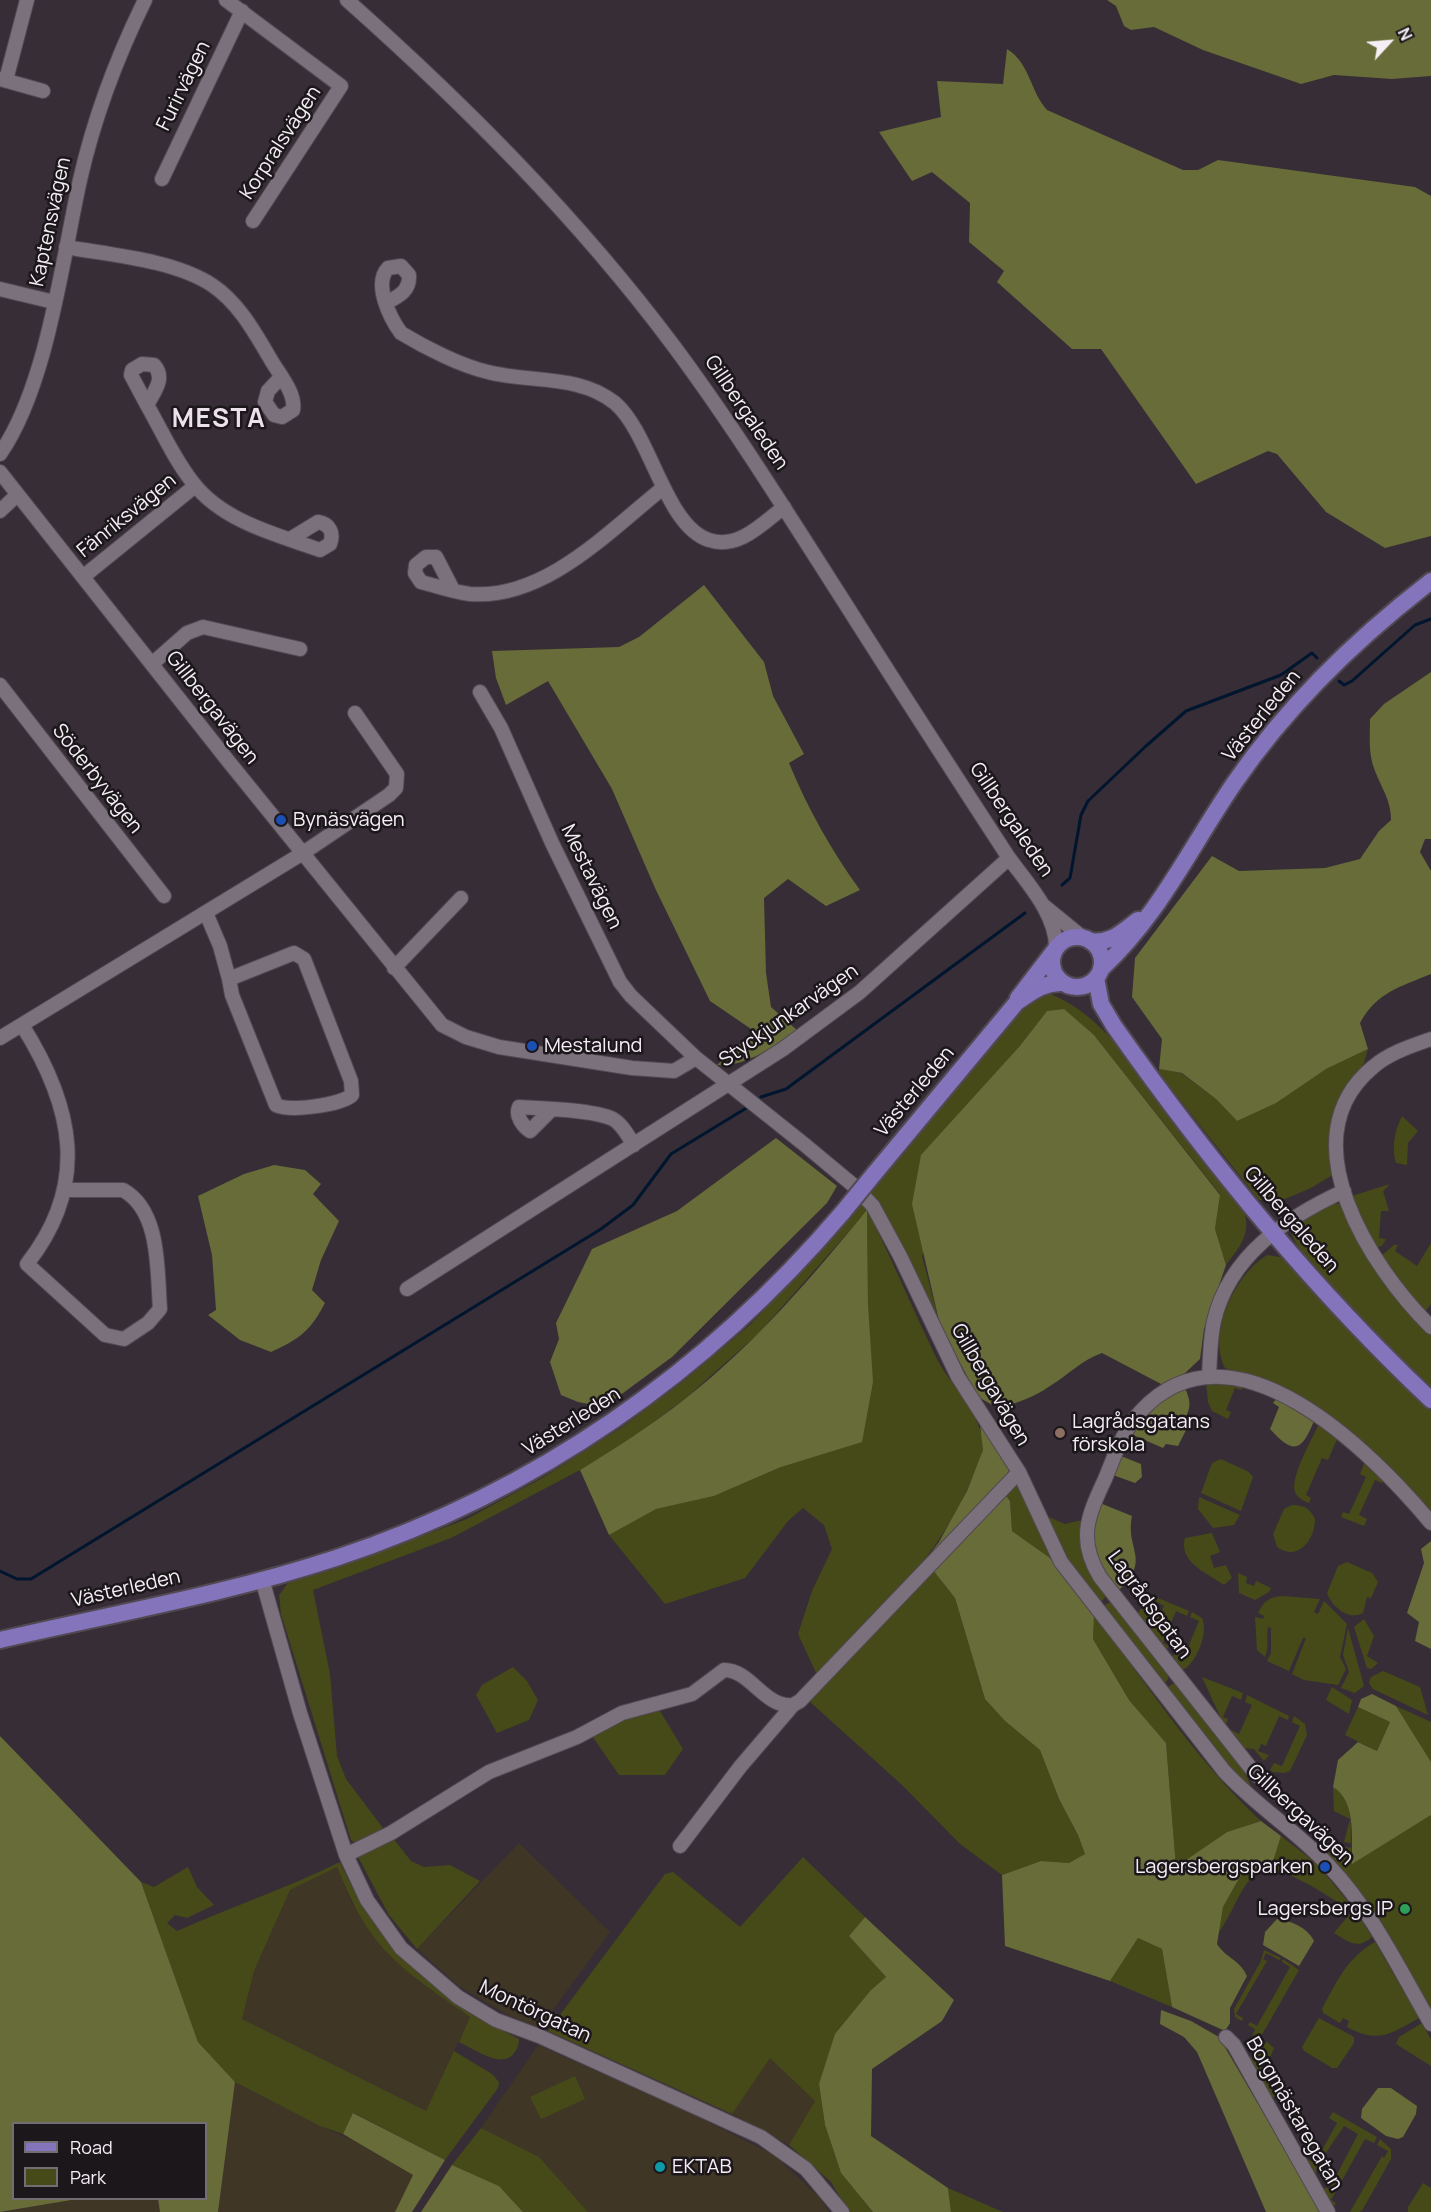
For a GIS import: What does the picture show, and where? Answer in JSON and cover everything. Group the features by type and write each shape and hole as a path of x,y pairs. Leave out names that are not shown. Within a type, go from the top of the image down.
{"main road":[{"name":"Västerleden","path":"1099,974 1120,952 1157,905 1234,784 1281,720 1352,646 1431,581"},
{"name":"Västerleden","path":"1086,939 1101,942 1116,937 1157,905"},
{"path":"1068,939 1086,939 1100,951 1099,974 1085,986 1067,984 1052,966 1055,949 1068,939"},
{"name":"Västerleden","path":"1017,1002 1020,993 1055,949"},
{"name":"Gillbergaleden","path":"1099,974 1101,1004 1176,1113 1273,1234 1342,1311 1431,1400"},
{"name":"Västerleden","path":"0,1640 262,1579 334,1559 419,1528 506,1486 593,1436 669,1382 721,1339 794,1268 1017,1002 1042,986 1067,984"},
{"name":"Gillbergaleden","path":"1067,984 1114,1026"}],"street":[{"path":"27,0 3,79 43,91"},
{"name":"Kaptensvägen","path":"0,454 18,424 28,397 54,302 87,148 106,92 145,0"},
{"name":"Korpralsvägen","path":"226,0 341,86 254,221"},
{"name":"Gillbergaleden","path":"347,0 503,147 573,222 672,344 784,507 1009,858 1042,904 1056,937 1055,949"},
{"name":"Furirvägen","path":"162,179 242,11"},
{"path":"66,247 174,268 201,279 225,296 244,317 281,377"},
{"path":"0,289 54,302"},
{"path":"386,303 392,321 401,333 468,365 487,372 579,385 601,393 622,410 630,420 663,488 695,532 705,539 718,543 741,539 784,507"},
{"path":"147,405 195,486 246,522 290,539"},
{"name":"Gillbergavägen","path":"0,472 394,968 442,1024 480,1043 665,1072 681,1068 696,1058 730,1083 853,1185 873,1206 900,1256 958,1377 1019,1472 1053,1546 1073,1578 1224,1771 1247,1796 1311,1848 1344,1882 1367,1915 1431,2024"},
{"name":"Fänriksvägen","path":"84,576 195,486"},
{"path":"453,590 470,594 496,592 544,579 558,571 663,488"},
{"path":"0,511 17,495"},
{"path":"153,663 187,633 203,627 300,649"},
{"name":"Söderbyvägen","path":"0,685 164,896"},
{"name":"Mestavägen","path":"480,692 501,728 552,843 620,982 648,1013 696,1058"},
{"path":"0,1038 303,853 396,788 397,774 355,713"},
{"name":"Styckjunkarvägen","path":"407,1288 783,1049 860,992 1009,858"},
{"path":"394,968 460,898"},
{"name":"Gillbergaleden","path":"1042,904 1086,939"},
{"path":"206,914 220,946 232,995 276,1105 289,1108 326,1104 352,1095 351,1081 306,964 300,955 294,953 229,979"},
{"path":"22,1025 53,1082 64,1116 68,1149 64,1190 51,1230 27,1264 105,1335 124,1340 148,1323 160,1309 156,1261 147,1216 123,1190 64,1190"},
{"path":"1430,1324 1409,1307 1366,1246 1344,1191 1337,1144 1343,1110 1350,1095 1372,1067 1386,1058 1431,1039"},
{"path":"552,1109 613,1119 634,1144"},
{"path":"1209,1377 1214,1319 1226,1290 1244,1261 1297,1214 1344,1191"},
{"name":"Lagrådsgatan","path":"1257,1776 1100,1577 1088,1554 1086,1542 1092,1507 1125,1432 1153,1400 1168,1390 1209,1377 1248,1381 1272,1390 1337,1429 1369,1456 1431,1523"},
{"path":"680,1846 740,1767 794,1705 1019,1472"},
{"name":"Montörgatan","path":"262,1579 300,1713 346,1855 367,1900 392,1938 411,1958 458,1997 496,2020 539,2036 761,2137 806,2169 842,2212"},
{"path":"346,1855 391,1833 489,1772 577,1737 622,1713 692,1694 724,1670 736,1672 779,1704 794,1705"},
{"name":"Borgmästaregatan","path":"1226,2037 1234,2045 1328,2212"}],"shaded area":[{"path":"519,1843 610,1932 539,2029 504,2013 459,1986 417,1949"},
{"path":"337,1867 352,1903 418,1981 470,2017 426,2111 242,2019 254,1971 290,1890"},
{"path":"538,2045 692,2114 774,2155 819,2197 829,2212 588,2212 539,2157 481,2128"},
{"path":"770,2057 815,2101 789,2145 732,2114"},
{"path":"235,2082 320,2126 367,2146 413,2175 395,2212 218,2212"},
{"path":"67,2200 158,2200 160,2212 4,2212"}],"green space":[{"path":"1107,0 1431,0 1431,76 1392,79 1334,75 1301,84 1203,50 1154,27 1131,30 1124,26 1116,6"},
{"path":"1007,49 1021,62 1047,110 1183,170 1198,170 1218,160 1415,187 1431,196 1431,536 1385,548 1326,512 1277,454 1268,451 1196,484 1101,349 1072,349 997,282 1004,271 969,242 970,203 932,172 912,181 879,132 941,117 937,81 1003,84"},
{"path":"704,585 764,662 773,696 804,754 789,763 821,829 860,890 826,906 788,879 764,898 766,973 771,1007 798,1031 749,1059 728,1065 717,1065 754,1031 710,1001 655,888 612,789 548,681 506,705 496,678 492,651 619,647 639,637"},
{"path":"1431,672 1431,839 1425,839 1420,852 1431,871 1431,974 1399,987 1374,1004 1360,1023 1368,1049 1326,1069 1276,1103 1237,1121 1216,1099 1182,1073 1159,1069 1162,1039 1132,997 1135,958 1212,856 1239,871 1325,868 1360,859 1379,831 1391,820 1388,800 1371,758 1370,719 1384,704"},
{"path":"1048,993 1071,1005 1092,1020 1128,1058 1189,1144 1240,1205 1246,1220 1245,1234 1226,1265 1215,1229 1220,1194 1094,1035 1063,1009 1047,1011 1019,1047 922,1256 940,1325 899,1239 868,1193 1021,1007"},
{"path":"1064,1009 1094,1035 1220,1195 1215,1229 1226,1265 1204,1329 1200,1359 1183,1375 1163,1385 1102,1353 1038,1393 998,1408 978,1397 940,1325 912,1204 921,1155 1019,1047 1047,1011"},
{"path":"1368,1049 1364,1063 1339,1102 1334,1174 1311,1188 1285,1199 1259,1200 1158,1072 1159,1069 1181,1073 1216,1099 1237,1121 1326,1069"},
{"path":"1402,1116 1418,1131 1408,1143 1407,1165 1396,1163 1394,1151 1396,1133"},
{"path":"776,1138 837,1186 827,1203 672,1357 604,1407 578,1402 561,1395 550,1362 559,1339 556,1323 592,1249 677,1211"},
{"path":"274,1165 305,1170 321,1184 313,1194 339,1221 321,1260 312,1290 325,1303 304,1333 271,1352 240,1340 208,1315 216,1310 212,1255 198,1196 244,1174"},
{"path":"1390,1184 1383,1191 1389,1211 1381,1211 1379,1238 1386,1239 1382,1246 1377,1247 1373,1246 1352,1196"},
{"path":"861,1201 867,1210 876,1228 937,1359 972,1411 981,1434 983,1450 980,1462 960,1505 925,1559 884,1608 818,1677 798,1634 812,1591 832,1549 824,1525 803,1508 788,1521 745,1578 665,1604 609,1535 655,1509 714,1496 781,1467 868,1305 867,1211 759,1333 687,1397 627,1442 580,1470 451,1538 313,1590 330,1674 337,1756 346,1779 383,1828 358,1845 351,1840 281,1614 279,1595 288,1583 335,1569 467,1519 544,1477 621,1428 685,1380 751,1324 822,1249"},
{"path":"1330,1204 1339,1204 1371,1263 1404,1307 1431,1335 1431,1387 1331,1287 1298,1246 1291,1232 1299,1220"},
{"path":"867,1210 868,1305 873,1382 862,1442 781,1467 714,1496 656,1509 609,1535 580,1470 660,1418 736,1355 804,1285"},
{"path":"1431,1243 1431,1304 1424,1313 1381,1256 1394,1245 1398,1245 1395,1251 1417,1266"},
{"path":"1267,1255 1280,1257 1288,1264 1368,1350 1431,1411 1431,1514 1374,1451 1348,1430 1288,1390 1225,1368 1220,1354 1219,1338 1227,1306 1244,1276"},
{"path":"1228,1382 1244,1386 1241,1390 1235,1388 1226,1410 1231,1412 1228,1419 1212,1411 1208,1402 1206,1383"},
{"path":"1185,1388 1189,1406 1181,1425 1187,1428 1178,1446 1166,1444 1163,1448 1133,1435 1135,1427 1146,1413"},
{"path":"1277,1398 1314,1421 1305,1440 1300,1444 1290,1446 1284,1443 1270,1429 1279,1407 1273,1403"},
{"path":"1319,1424 1338,1437 1328,1460 1322,1458 1306,1495 1311,1498 1309,1503 1297,1496 1294,1485 1302,1458"},
{"path":"980,1425 1007,1464 1010,1476 916,1572 939,1542 967,1491 983,1450"},
{"path":"1121,1456 1141,1464 1142,1477 1135,1483 1113,1475"},
{"path":"1221,1459 1249,1472 1253,1477 1241,1511 1201,1493 1212,1463"},
{"path":"1365,1461 1384,1479 1382,1483 1375,1480 1359,1515 1367,1519 1364,1526 1341,1517 1343,1512 1349,1514 1366,1477 1360,1474"},
{"path":"1013,1483 1018,1485 1065,1577 1050,1558 1012,1531 1010,1501 1003,1492"},
{"path":"1003,1492 1010,1501 1012,1531 1050,1558 1094,1615 1093,1639 1129,1700 1166,1743 1176,1867 1227,1832 1261,1821 1281,1836 1273,1861 1241,1875 1223,1907 1217,1944 1224,1953 1241,1966 1247,1976 1230,2008 1230,2023 1225,2031 1172,2007 1162,1949 1138,1938 1110,1981 1005,1946 1002,1875 1041,1861 1069,1863 1085,1854 1059,1799 1040,1750 1005,1721 985,1699 955,1598 932,1569"},
{"path":"1199,1497 1240,1515 1234,1525 1213,1528 1198,1509"},
{"path":"1100,1503 1132,1516 1131,1528 1136,1562 1129,1579 1119,1590 1102,1568 1094,1550 1094,1529"},
{"path":"1292,1505 1306,1508 1315,1519 1309,1541 1292,1552 1277,1547 1273,1534 1284,1509"},
{"path":"1044,1515 1065,1524 1082,1520 1083,1551 1090,1568 1107,1595 1102,1601 1098,1601 1063,1553"},
{"path":"1212,1533 1220,1552 1210,1556 1214,1568 1226,1565 1232,1578 1224,1585 1196,1566 1186,1554 1184,1546 1185,1538"},
{"path":"1431,1541 1431,1649 1415,1641 1419,1622 1407,1613 1424,1563 1421,1549"},
{"path":"1347,1562 1372,1573 1378,1582 1371,1598 1367,1597 1363,1613 1358,1615 1347,1614 1337,1608 1327,1593 1338,1566"},
{"path":"932,1569 955,1598 985,1699 1005,1721 1040,1750 1059,1799 1085,1854 1069,1863 1041,1861 1002,1875 960,1844 902,1785 808,1700"},
{"path":"1238,1573 1247,1577 1246,1583 1254,1586 1256,1581 1271,1588 1269,1592 1255,1600 1239,1593"},
{"path":"1282,1596 1320,1599 1314,1612 1318,1614 1324,1601 1347,1624 1340,1657 1346,1669 1338,1685 1304,1680 1292,1674 1306,1638 1303,1638 1289,1671 1267,1661 1271,1653 1271,1628 1268,1627 1265,1657 1257,1650 1255,1617 1263,1619 1264,1616 1258,1613 1262,1605 1267,1600"},
{"path":"1158,1598 1189,1611 1187,1616 1176,1611 1163,1643 1169,1646 1166,1651 1136,1614 1146,1604 1161,1612 1164,1606 1152,1599"},
{"path":"1112,1601 1169,1675 1167,1681 1161,1685 1104,1610 1105,1605"},
{"path":"1192,1612 1202,1618 1204,1632 1196,1656 1181,1671 1172,1658 1174,1654 1184,1657 1199,1621 1190,1617"},
{"path":"1094,1615 1194,1748 1237,1798 1261,1821 1227,1832 1176,1868 1166,1743 1129,1700 1093,1639"},
{"path":"1364,1619 1374,1636 1367,1656 1378,1663 1371,1669 1367,1668 1354,1627"},
{"path":"1348,1628 1364,1686 1355,1693 1341,1688 1349,1672 1343,1655"},
{"path":"513,1667 527,1681 538,1700 529,1720 497,1733 476,1695 482,1685"},
{"path":"1383,1671 1420,1687 1428,1715 1373,1689 1369,1683 1371,1677"},
{"path":"1202,1677 1243,1693 1241,1700 1232,1696 1223,1717 1228,1719 1225,1727"},
{"path":"1176,1684 1232,1754 1251,1785 1257,1800 1250,1795 1167,1688"},
{"path":"1332,1687 1352,1700 1349,1714 1326,1700"},
{"path":"1372,1694 1396,1706 1431,1762 1431,1815 1352,1864 1349,1811 1341,1794 1333,1787 1338,1760 1358,1742 1377,1751 1390,1722 1358,1707 1361,1699"},
{"path":"1247,1695 1289,1716 1288,1720 1279,1716 1266,1746 1261,1744 1258,1751 1269,1755 1264,1761 1254,1749 1241,1748 1229,1733 1231,1730 1239,1734 1252,1705 1245,1702"},
{"path":"657,1706 683,1749 665,1775 619,1775 590,1733"},
{"path":"1396,1706 1431,1722 1431,1762"},
{"path":"1358,1707 1390,1722 1377,1751 1345,1735"},
{"path":"1294,1716 1305,1724 1307,1735 1290,1771 1273,1772 1270,1770 1274,1763 1282,1766 1300,1726 1292,1722"},
{"path":"0,1736 141,1882 198,2042 235,2082 218,2212 160,2212 158,2200 207,2200 207,2122 12,2122 12,2200 71,2200 0,2212"},
{"path":"1333,1787 1344,1798 1350,1819 1334,1811"},
{"name":"Lagersbergs IP","path":"1431,1815 1431,2011 1367,1904 1353,1884 1320,1847 1322,1842 1351,1848 1352,1863"},
{"path":"1350,1819 1351,1843 1344,1842"},
{"path":"1281,1836 1316,1863 1349,1903 1344,1906 1287,1874 1264,1870 1256,1873 1250,1879 1218,1933 1223,1907 1241,1875 1272,1861"},
{"path":"392,1837 411,1861 424,1867 450,1865 480,1881 417,1949 389,1915 358,1857 362,1852"},
{"path":"803,1857 865,1917 849,1936 886,1977 871,1990 819,2084 825,2125 841,2173 873,2212 849,2212 831,2182 789,2145 815,2101 770,2058 732,2114 548,2031 665,1874 673,1872 740,1927"},
{"path":"340,1862 356,1894 392,1946 436,1987 461,2005 519,2039 515,2052 510,2057 496,2059 459,2042 470,2017 419,1980 384,1949 358,1912 337,1867 290,1890 254,1971 242,2019 426,2111 454,2051 492,2074 499,2082 498,2088 445,2160 354,2113 343,2134 320,2126 235,2082 198,2042 141,1882 154,1887 188,1867 197,1887 214,1905 187,1918 175,1915 167,1923 177,1931"},
{"path":"1354,1909 1372,1937 1357,1944 1334,1933"},
{"path":"865,1917 954,2000 942,2021 872,2069 871,2136 948,2188 951,2212 873,2212 841,2173 825,2125 819,2084 835,2034 871,1990 886,1977 849,1936"},
{"path":"1277,1919 1298,1925 1308,1932 1314,1941 1299,1966 1263,1945 1265,1932"},
{"path":"1138,1938 1162,1949 1172,2007 1110,1981"},
{"path":"1375,1942 1419,2018 1400,2029 1376,2036 1347,2027 1349,2021 1343,2018 1340,2023 1323,2013 1322,2009 1350,1963 1365,1948"},
{"path":"1264,1950 1281,1958 1279,1960 1266,1953 1263,1959 1267,1961 1236,2014 1243,2018 1242,2021 1235,2017 1234,2009 1261,1961"},
{"path":"1283,1959 1299,1970 1263,2033 1247,2050 1255,2029 1248,2025 1250,2022 1257,2026 1290,1967 1282,1962"},
{"path":"1161,2010 1191,2021 1219,2037 1321,2212 1266,2212 1197,2052 1184,2037 1160,2024"},
{"path":"1319,2018 1354,2037 1354,2043 1337,2068 1332,2068 1304,2051 1302,2047"},
{"path":"1422,2023 1431,2040 1431,2066 1396,2044 1399,2037"},
{"path":"1267,2042 1274,2048 1264,2072 1276,2079 1280,2087 1278,2094 1271,2099 1248,2060 1261,2045"},
{"path":"575,2076 585,2099 541,2119 530,2097"},
{"path":"1378,2088 1391,2088 1417,2106 1416,2114 1403,2137 1398,2139 1386,2136 1361,2118 1362,2109"},
{"path":"1333,2112 1377,2137 1374,2143 1365,2139 1331,2200 1336,2203 1331,2210 1318,2188 1330,2188 1358,2134 1344,2126 1317,2166 1315,2180 1304,2161 1307,2159 1315,2163 1337,2123 1329,2118"},
{"path":"353,2113 445,2160 412,2212 395,2212 413,2175 343,2134"},
{"path":"481,2128 539,2157 588,2212 523,2212 499,2186 452,2165"},
{"path":"1380,2139 1391,2149 1391,2159 1363,2209 1360,2212 1350,2212 1382,2156 1384,2158 1388,2151 1377,2145"},
{"path":"452,2165 499,2186 523,2212 421,2212"},
{"path":"1423,2183 1431,2188 1431,2212 1408,2212 1408,2207"},
{"path":"948,2188 1003,2212 951,2212"}],"waterway":[{"path":"1339,681 1344,685 1352,681 1415,625 1431,619"},
{"path":"1062,885 1070,878 1081,815 1088,801 1146,746 1186,711 1281,675 1312,653 1317,658"},
{"path":"761,1097 786,1089 1025,913"},
{"path":"0,1571 17,1579 31,1579 601,1229 633,1205 671,1154 748,1107"}],"place":[{"name":"Bynäsvägen","path":"281,820"},
{"name":"Mestalund","path":"532,1046"},
{"name":"Lagrådsgatans förskola","path":"1060,1433"},
{"name":"Lagersbergsparken","path":"1325,1867"},
{"name":"Lagersbergs IP","path":"1405,1909"},
{"name":"EKTAB","path":"660,2167"}],"district":[{"name":"MESTA","path":"219,420"}]}
